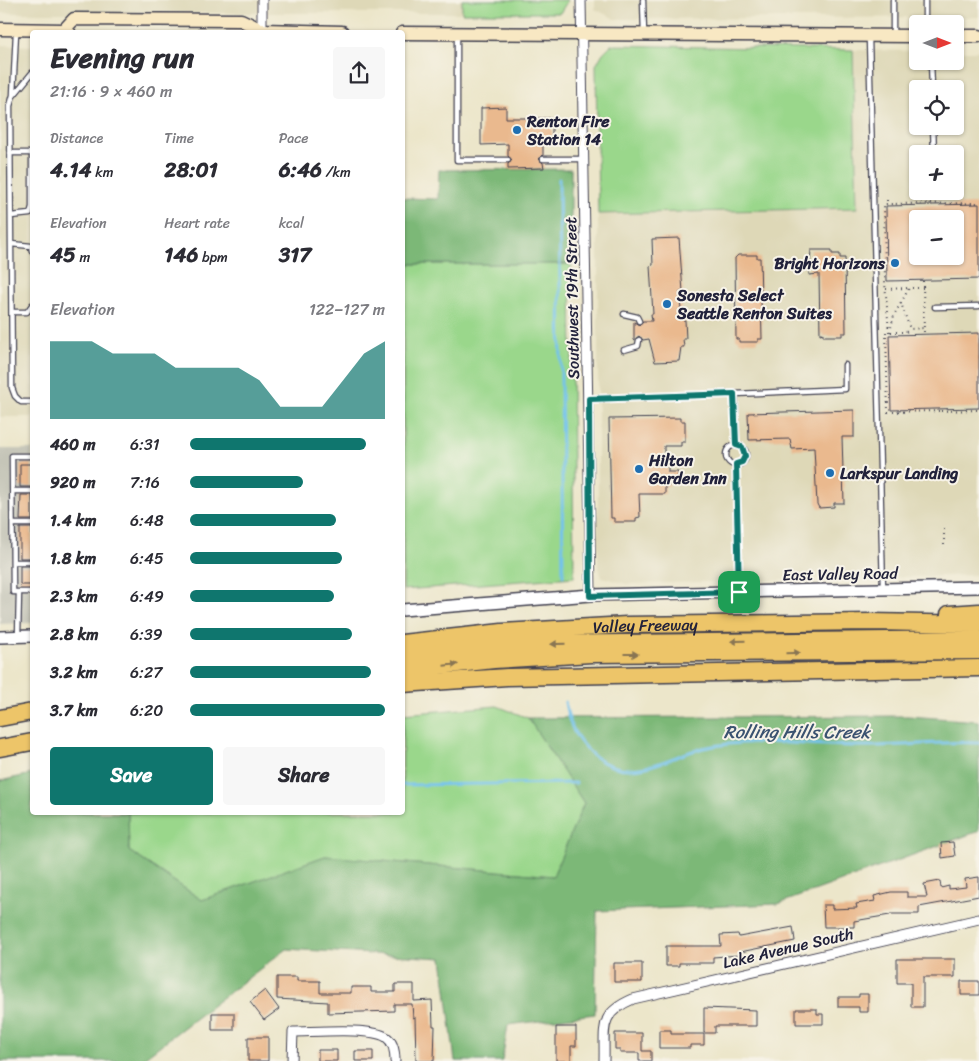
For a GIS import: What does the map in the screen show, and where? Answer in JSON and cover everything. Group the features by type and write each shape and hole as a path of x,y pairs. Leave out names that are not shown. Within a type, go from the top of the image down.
{"highway":[{"path":"871,622 904,615 979,612"},
{"name":"Valley Freeway","path":"405,644 502,632 589,626 871,622 979,624"},
{"path":"405,670 494,660 591,654 944,645 979,638"},
{"path":"405,655 536,644 944,645 979,652"},
{"path":"405,684 507,677 979,668"},
{"path":"729,674 756,678 979,679"},
{"path":"0,718 30,712"},
{"path":"0,748 30,742"}],"main road":[{"path":"67,30 74,19 241,20 257,30"},
{"path":"0,29 41,30"},
{"path":"405,33 909,36"},
{"path":"964,36 979,36"}],"street":[{"path":"259,30 262,0"},
{"name":"Southwest 19th Street","path":"581,0 589,399 590,596"},
{"name":"East Valley Road","path":"405,610 590,596 979,587"},
{"path":"0,637 30,636"},
{"name":"Lake Avenue South","path":"604,1061 605,1024 608,1014 618,1006 633,999 979,919"},
{"path":"292,1061 293,1032 371,1032 386,1037 392,1044 395,1061"}],"lane":[{"path":"643,0 644,35"},
{"path":"893,0 893,35"},
{"path":"925,0 925,15"},
{"path":"16,29 13,95 10,106 12,388 14,396 21,402 30,402"},
{"path":"457,34 457,160 508,160"},
{"path":"869,35 883,589"},
{"path":"13,95 30,75"},
{"path":"10,153 30,153"},
{"path":"543,159 584,159"},
{"path":"11,216 30,214"},
{"path":"11,244 30,246"},
{"path":"935,307 979,306"},
{"path":"12,312 27,312 30,308"},
{"path":"624,314 637,317 639,322"},
{"path":"624,350 638,346 639,340"},
{"path":"589,399 845,389 845,365"},
{"path":"734,394 736,445"},
{"path":"736,445 742,447 745,456 742,462 736,464 730,463 726,455 728,449 736,445"},
{"path":"30,456 12,456 13,592 30,592"},
{"path":"736,464 739,592"},
{"path":"12,491 30,491"},
{"path":"12,524 30,524"},
{"path":"13,562 30,562"},
{"path":"18,636 19,592"}],"path":[{"path":"887,194 887,204"},
{"path":"979,203 884,204 884,283 888,412 979,410"},
{"path":"923,280 924,334"},
{"path":"887,332 909,288"},
{"path":"885,289 923,288"},
{"path":"901,303 910,329"},
{"path":"887,332 906,332 910,329 924,328"},
{"path":"944,529 944,545"}],"shaded area":[{"path":"0,0 568,0 560,13 0,13"},
{"path":"595,0 979,0 979,17 964,17 964,15 909,15 909,17 615,19 595,9"},
{"path":"0,45 30,46 30,417 0,417"},
{"path":"853,50 909,51 909,70 964,70 964,51 979,51 979,575 627,584 602,577 598,566 598,214 857,208"},
{"path":"0,449 30,449 30,623 0,624"}],"green space":[{"path":"462,0 568,0 560,13 462,13"},
{"path":"611,45 853,50 857,208 598,214 596,65 603,53"},
{"path":"571,169 571,264 405,264 405,198 438,199 439,170"},
{"path":"405,264 571,264 574,577 405,590"},
{"path":"497,706 528,718 584,803 553,876 325,856 202,900 129,851 128,815 405,815 405,714"},
{"path":"908,716 979,721 979,831 778,904 597,911 595,1014 508,1025 502,1061 455,1061 442,958 286,949 140,1061 0,1061 0,781 30,774 30,815 128,815 129,851 202,900 325,856 553,876 584,803 528,718"}],"building":[{"name":"Renton Fire Station 14","path":"506,107 506,118 552,118 552,141 543,141 543,155 539,159 543,163 544,168 508,169 508,164 512,160 508,156 508,144 481,145 481,108"},
{"path":"979,204 979,279 887,281 886,206"},
{"name":"Sonesta Select Seattle Renton Suites","path":"679,238 683,292 680,292 681,314 683,314 683,320 685,320 686,339 683,339 684,347 681,347 679,361 655,362 649,339 643,340 639,336 634,340 634,322 639,325 643,321 652,321 650,266 653,265 652,239"},
{"path":"811,250 832,250 832,254 840,254 840,258 845,258 846,333 842,333 842,336 823,336 823,333 820,334 819,274 809,275"},
{"path":"738,255 757,255 757,258 760,258 762,339 758,339 758,342 739,342 739,339 736,339 735,258"},
{"path":"979,333 979,408 891,410 889,335"},
{"name":"Larkspur Landing","path":"854,410 854,437 842,437 844,503 834,503 834,507 819,508 817,504 814,448 792,449 790,439 749,440 748,413"},
{"name":"Hilton Garden Inn","path":"680,418 680,421 685,421 685,442 681,442 681,446 664,446 664,466 668,466 668,472 678,472 678,480 668,480 669,486 665,486 665,494 639,494 640,517 636,518 636,522 614,522 614,518 611,518 609,419"},
{"path":"20,464 30,464 30,487 20,487"},
{"path":"21,495 30,495 30,520 20,520"},
{"path":"20,528 30,528 30,558 20,558"},
{"path":"20,566 30,566 30,585 20,585"},
{"path":"953,842 955,856 942,858 941,843"},
{"path":"979,877 979,896 919,907 919,914 890,914 854,921 854,927 824,927 823,905 832,905 832,909 857,908 856,904 875,901 874,896 891,892 907,892 907,897 927,897 924,884 940,881 941,888 949,886 949,889 966,887 965,879"},
{"path":"793,927 795,941 740,952 740,955 713,957 713,963 679,963 679,966 666,966 666,946 721,946 720,935 738,934 739,937"},
{"path":"897,959 955,959 955,977 923,977 923,1007 911,1007 911,983 897,983"},
{"path":"614,963 642,963 642,982 614,982"},
{"path":"277,977 297,977 297,981 320,981 320,993 351,993 351,987 371,987 371,992 395,992 395,984 414,984 414,1001 432,1000 433,1026 435,1026 434,1061 416,1061 415,1017 413,1018 412,1004 394,1004 394,1011 328,1013 328,1002 277,999"},
{"path":"961,981 979,981 979,995 961,995"},
{"path":"265,990 279,1009 264,1020 250,1002"},
{"path":"859,994 868,994 868,1012 859,1012 859,1007 838,1007 838,997 859,997"},
{"path":"704,1008 756,1010 756,1026 715,1026 715,1033 704,1033"},
{"path":"796,1009 817,1009 817,1014 823,1014 823,1024 796,1024"},
{"path":"212,1013 234,1013 234,1030 212,1030"},
{"path":"556,1027 576,1027 576,1046 571,1046 571,1061 556,1061"},
{"path":"659,1030 671,1030 671,1034 704,1034 704,1045 690,1045 690,1048 659,1048"},
{"path":"615,1033 642,1033 642,1051 651,1051 651,1061 639,1061 639,1053 620,1053 620,1049 615,1049"},
{"path":"248,1037 268,1037 268,1061 248,1061"},
{"path":"318,1050 337,1050 337,1061 318,1061"},
{"path":"355,1051 373,1051 373,1061 355,1061"}],"waterway":[{"path":"559,179 563,576"},
{"name":"Rolling Hills Creek","path":"565,702 574,732 586,749 602,762 624,769 647,767 703,748 744,743 765,742 849,746 979,743"},
{"path":"405,785 576,783"}],"place":[{"name":"Renton Fire Station 14","path":"517,130"},
{"name":"Bright Horizons","path":"895,263"},
{"name":"Sonesta Select Seattle Renton Suites","path":"667,304"},
{"name":"Hilton Garden Inn","path":"639,469"},
{"name":"Larkspur Landing","path":"830,473"}],"route":[{"path":"734,394 736,445 742,447 745,453 742,462 736,464 739,592 590,596 589,399 734,394"}]}
